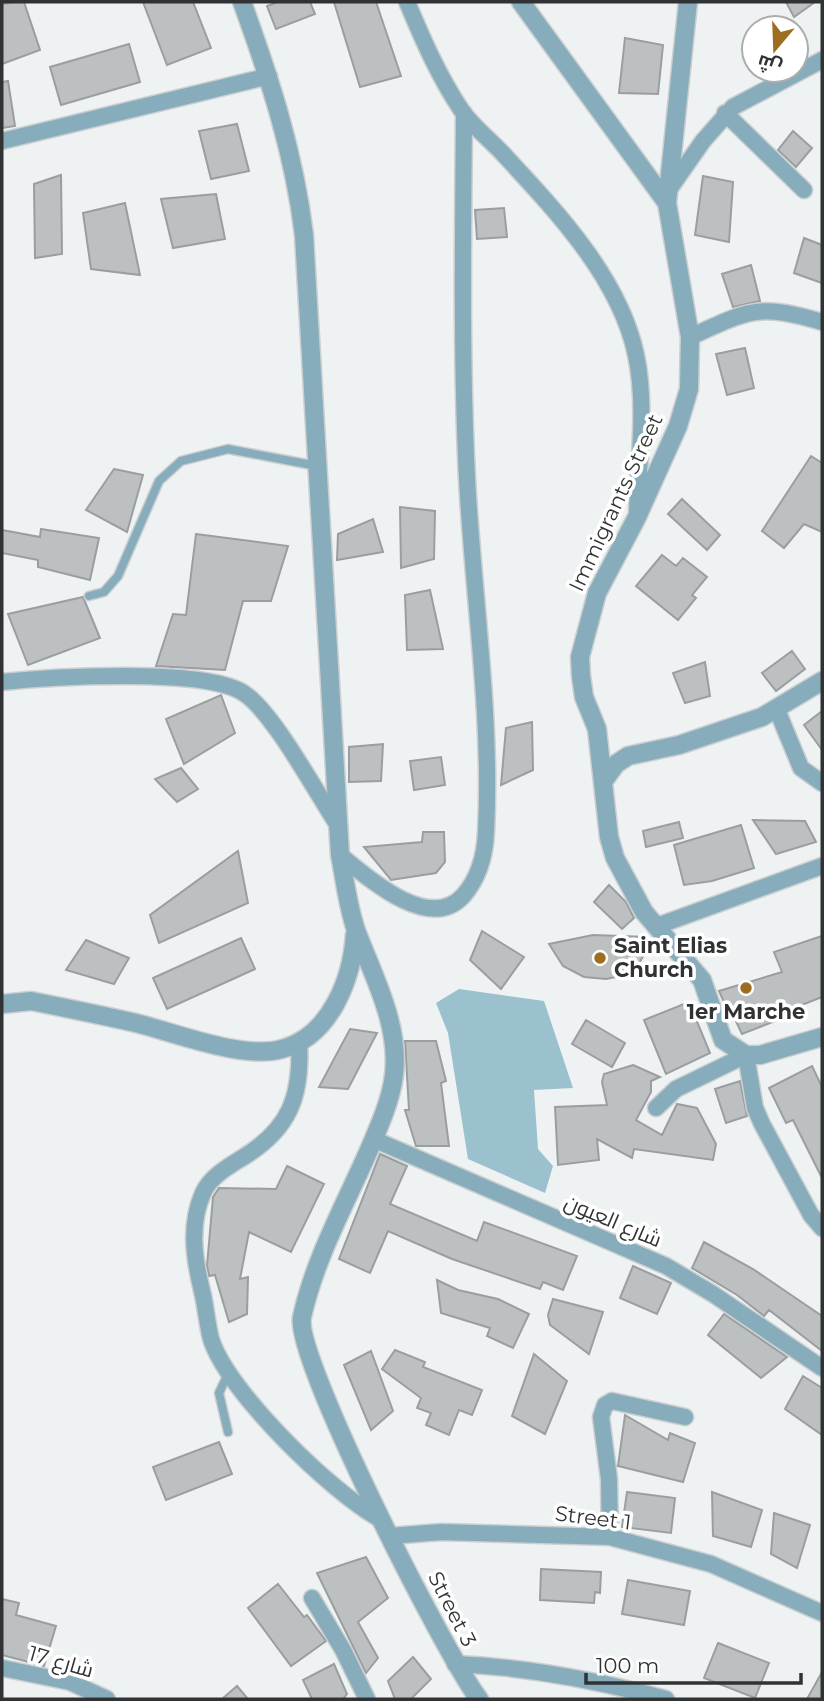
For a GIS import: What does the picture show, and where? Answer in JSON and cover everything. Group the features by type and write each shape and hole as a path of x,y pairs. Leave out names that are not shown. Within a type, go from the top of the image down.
{"street":[{"path":"5,1001 31,1001 245,1050 282,1049 299,1042 321,1022 343,991 353,964 356,931 340,855 337,824 300,197 288,139 242,2"},
{"path":"408,2 437,70 464,113 542,195 599,271 622,316 636,355 641,394 637,517"},
{"path":"521,2 668,197 725,113 822,60"},
{"name":"Immigrants Street","path":"688,2 668,197 690,337 688,389 681,414 637,517 597,593 580,657 584,697 597,729 605,779 609,837 615,858 634,896 702,980 723,1040 746,1055"},
{"path":"2,141 269,76"},
{"path":"340,855 390,893 413,906 437,908 462,897 478,874 484,858 484,696 467,479 463,351 464,113"},
{"path":"725,113 804,190"},
{"path":"690,337 755,310 770,309 822,322"},
{"path":"2,682 100,677 205,680 226,685 244,694 261,710 337,824"},
{"path":"605,779 622,759 679,745 776,710 822,681"},
{"path":"776,710 801,768 822,783"},
{"path":"597,729 608,741 635,754"},
{"path":"657,926 822,866"},
{"name":"Street 3","path":"356,931 375,973 394,1050 394,1075 373,1139 324,1248 301,1321 318,1375 380,1519 455,1664 478,1699"},
{"path":"656,1108 676,1089 746,1055 760,1055 822,1037"},
{"path":"299,1042 300,1082 285,1118 262,1146 225,1169 204,1190 193,1223 196,1266 212,1340 244,1396 331,1485 351,1502 380,1519"},
{"path":"746,1055 755,1108 762,1124 811,1215 822,1228"},
{"name":"شارع العيون","path":"373,1139 666,1266 713,1294 822,1368"},
{"path":"610,1537 609,1479 600,1417 605,1405 612,1401 685,1417"},
{"name":"Street 1","path":"389,1536 440,1532 610,1537 711,1564 822,1613"},
{"path":"312,1598 343,1650 367,1699"},
{"path":"455,1664 496,1666 602,1682 666,1699"},
{"name":"شارع 17","path":"2,1668 69,1682 107,1699"}],"lane":[{"path":"89,596 104,592 118,576 159,481 181,461 228,449 317,467"},
{"path":"228,1432 219,1393 229,1372"}],"shaded area":[{"path":"459,989 544,1001 573,1088 534,1090 538,1149 553,1166 545,1193 468,1159 448,1033 436,1003"}],"building":[{"path":"24,2 40,50 2,64 2,4"},
{"path":"143,2 193,2 211,48 167,65"},
{"path":"278,2 310,2 315,14 276,29 267,6"},
{"path":"334,2 376,2 401,76 360,87"},
{"path":"786,2 815,2 798,14 792,14"},
{"path":"625,38 663,45 658,94 619,93"},
{"path":"129,44 140,82 61,105 50,67"},
{"path":"8,81 15,126 2,128 2,82"},
{"path":"237,124 249,171 211,179 199,131"},
{"path":"793,131 812,148 796,167 778,150"},
{"path":"61,175 62,254 35,258 34,184"},
{"path":"703,176 733,182 729,242 695,235"},
{"path":"216,194 225,239 173,248 161,199"},
{"path":"125,203 140,275 91,269 83,213"},
{"path":"504,208 507,237 477,239 475,210"},
{"path":"804,238 822,245 822,283 794,273"},
{"path":"751,265 760,301 733,307 722,274"},
{"path":"745,348 754,388 727,395 716,354"},
{"path":"811,456 822,463 822,532 804,524 784,548 762,531"},
{"path":"114,469 143,475 127,532 86,510"},
{"path":"682,499 720,535 707,550 668,514"},
{"path":"400,507 435,511 434,559 401,568"},
{"path":"373,519 383,552 337,560 338,534"},
{"path":"41,529 99,538 90,580 38,567 38,560 2,553 2,530 40,537"},
{"path":"196,534 288,546 271,601 243,601 225,670 156,666 173,614 186,615"},
{"path":"662,555 676,566 683,558 707,577 692,595 696,598 678,620 636,586"},
{"path":"430,590 443,649 407,650 405,595"},
{"path":"83,597 100,638 28,665 8,614"},
{"path":"792,651 805,669 776,691 762,673"},
{"path":"705,662 710,696 685,703 673,673"},
{"path":"221,695 235,733 184,764 166,719"},
{"path":"822,711 822,750 804,725"},
{"path":"532,722 533,770 501,785 506,728"},
{"path":"383,744 381,781 349,782 349,747"},
{"path":"441,757 445,785 414,790 410,761"},
{"path":"181,768 198,789 177,802 155,779"},
{"path":"753,820 805,821 816,842 776,854"},
{"path":"679,822 683,838 646,847 643,831"},
{"path":"741,825 754,868 712,881 684,885 674,845"},
{"path":"423,832 444,832 445,862 436,873 391,880 364,847 422,842"},
{"path":"238,851 248,903 159,943 150,915"},
{"path":"609,885 626,902 634,918 622,929 594,902"},
{"path":"482,931 524,957 501,989 470,960"},
{"name":"Saint Elias Church","path":"593,935 647,937 646,951 637,967 626,975 606,979 584,977 563,966 549,944"},
{"path":"822,936 822,997 781,1013 783,1018 742,1034 719,991 782,972 774,952"},
{"path":"241,938 255,969 167,1009 153,978"},
{"path":"86,940 129,958 114,984 66,970"},
{"path":"689,1002 710,1053 666,1074 644,1020"},
{"path":"586,1020 625,1043 612,1067 572,1044"},
{"path":"350,1029 377,1033 348,1089 319,1087"},
{"path":"405,1041 436,1041 446,1081 441,1083 449,1146 416,1146 405,1110 409,1110"},
{"path":"633,1065 660,1077 651,1081 651,1092 636,1120 662,1135 677,1104 697,1108 716,1144 713,1160 634,1149 632,1158 597,1139 599,1160 558,1165 555,1107 607,1105 602,1082 604,1074"},
{"path":"812,1066 822,1087 822,1178 793,1120 786,1123 769,1088"},
{"path":"740,1081 747,1116 726,1123 715,1089"},
{"path":"380,1154 407,1166 390,1204 477,1241 484,1222 577,1256 563,1290 543,1282 540,1289 452,1259 388,1231 370,1273 339,1259"},
{"path":"287,1166 324,1184 291,1252 249,1232 240,1279 248,1277 247,1314 229,1322 215,1275 209,1276 207,1266 213,1197 219,1188 276,1189"},
{"path":"704,1242 753,1269 822,1316 822,1351 769,1310 764,1316 737,1295 692,1268"},
{"path":"633,1266 671,1283 657,1314 620,1298"},
{"path":"437,1280 458,1290 498,1299 529,1314 513,1348 487,1336 490,1328 441,1313"},
{"path":"553,1299 603,1312 589,1354 550,1325 548,1315"},
{"path":"724,1314 787,1357 761,1378 708,1335"},
{"path":"395,1350 425,1362 423,1367 482,1390 472,1415 459,1410 449,1435 426,1425 431,1413 417,1408 421,1398 382,1369"},
{"path":"371,1351 393,1411 371,1430 344,1365"},
{"path":"534,1354 567,1381 545,1434 512,1416"},
{"path":"803,1376 822,1388 822,1435 785,1409"},
{"path":"625,1415 668,1440 670,1433 695,1443 683,1482 618,1466"},
{"path":"219,1442 232,1474 166,1500 153,1467"},
{"path":"627,1492 675,1498 671,1533 622,1527"},
{"path":"712,1492 762,1510 751,1547 713,1536"},
{"path":"774,1513 810,1525 797,1568 771,1554"},
{"path":"366,1557 388,1598 358,1622 378,1658 366,1673 317,1573"},
{"path":"541,1569 601,1572 600,1593 595,1592 594,1603 540,1600"},
{"path":"628,1580 690,1591 684,1625 622,1614"},
{"path":"278,1584 304,1617 307,1615 326,1641 291,1666 248,1608"},
{"path":"2,1599 19,1603 16,1615 56,1626 44,1666 2,1655"},
{"path":"718,1643 769,1663 755,1698 704,1678"},
{"path":"413,1657 431,1679 411,1699 395,1699 388,1681"},
{"path":"334,1664 347,1694 343,1699 312,1699 303,1680"},
{"path":"822,1672 822,1699 807,1699"},
{"path":"237,1686 248,1699 222,1699"}],"place":[{"name":"Saint Elias Church","path":"600,958"},
{"name":"1er Marche","path":"746,988"}]}
